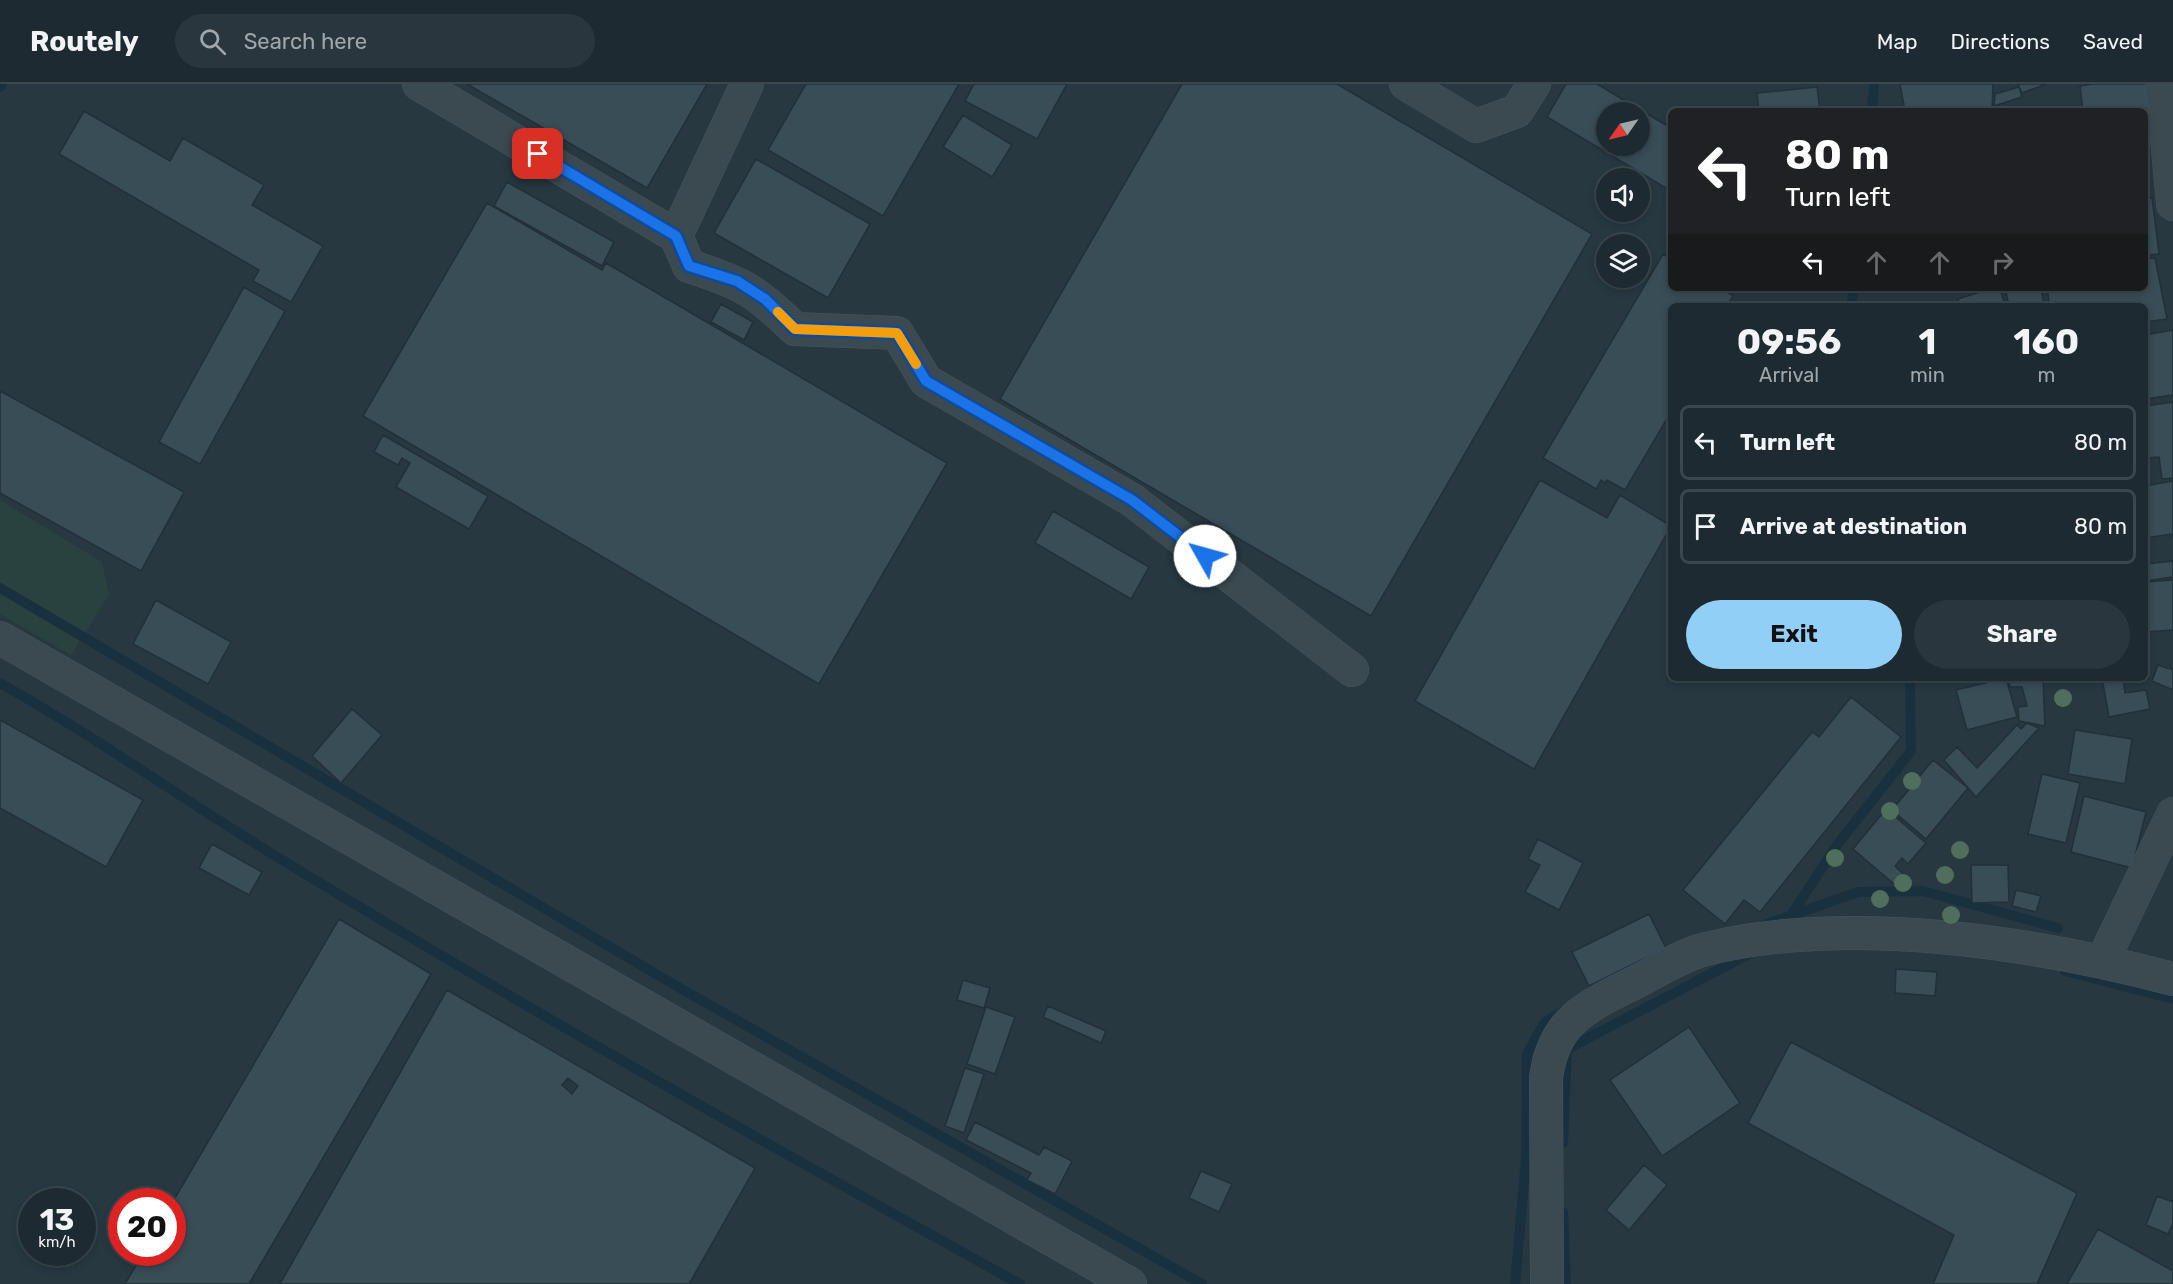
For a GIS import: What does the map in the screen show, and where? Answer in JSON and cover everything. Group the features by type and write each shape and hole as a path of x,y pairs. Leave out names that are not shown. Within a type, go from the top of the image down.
{"street":[{"path":"419,84 676,236 689,266 737,281 765,299 795,329 897,333 926,381 1132,500 1352,670"},
{"path":"676,236 747,84"},
{"path":"1406,84 1476,126 1517,111 1533,84"},
{"path":"2162,84 2173,204"},
{"path":"0,638 1130,1284"},
{"path":"2103,960 2173,814"},
{"path":"1547,1284 1546,1078 1549,1054 1565,1027 1592,1004 1704,949 1805,933 1921,935 2103,960 2173,979"}],"green space":[{"path":"0,500 102,562 109,594 71,655 0,614"}],"building":[{"path":"467,84 707,84 647,188"},
{"path":"806,84 959,84 883,216 768,150"},
{"path":"974,84 1067,84 1037,139 965,101"},
{"path":"1182,84 1337,84 1592,234 1371,616 1000,399"},
{"path":"1566,84 1597,84 1627,102 1596,102 1596,146 1547,117"},
{"path":"1900,84 1993,84 1992,108 1904,108"},
{"path":"2018,84 2046,84 2022,93"},
{"path":"2146,84 2149,108 2083,108 2080,86"},
{"path":"1817,87 1820,108 1759,108 1757,93"},
{"path":"2019,87 2022,97 1994,106 1995,94"},
{"path":"84,111 170,161 183,138 264,185 252,205 323,246 291,302 253,281 259,270 59,154"},
{"path":"963,115 1012,145 992,177 943,147"},
{"path":"1650,116 1668,126 1668,189 1650,178 1650,168 1632,168 1612,156 1650,156"},
{"path":"756,159 870,224 828,298 714,233"},
{"path":"507,182 614,242 602,266 494,206"},
{"path":"2152,198 2159,254 2148,255 2148,199"},
{"path":"487,203 602,270 606,263 947,463 819,684 363,416"},
{"path":"1663,254 1668,257 1668,291 1726,291 1733,296 1729,303 1668,303 1668,417 1625,490 1607,480 1605,483 1601,480 1596,489 1543,458 1643,288 1650,288 1650,276"},
{"path":"2155,258 2167,319 2148,322 2148,303 2050,303 2048,291 2148,291 2148,259"},
{"path":"244,287 285,311 200,464 159,442"},
{"path":"2001,291 2004,303 1959,303 1958,299 1980,292"},
{"path":"2006,291 2042,291 2044,303 2008,303"},
{"path":"721,304 753,322 744,340 711,322"},
{"path":"2173,330 2173,395 2148,399 2148,334"},
{"path":"0,391 184,492 141,571 0,493"},
{"path":"2173,402 2173,478 2162,479 2159,457 2148,458 2148,406"},
{"path":"383,435 488,496 469,529 396,487 410,463 402,458 398,465 374,452"},
{"path":"1540,480 1607,518 1620,495 1668,524 1668,531 1534,769 1415,701"},
{"path":"2173,481 2173,538 2172,534 2148,538 2148,485"},
{"path":"1053,511 1149,567 1131,599 1035,543"},
{"path":"2173,561 2173,577 2148,581 2148,564"},
{"path":"2173,580 2173,630 2148,632 2148,582"},
{"path":"156,600 231,642 208,684 133,644"},
{"path":"2158,665 2173,670 2173,690 2152,681"},
{"path":"1994,681 2007,681 2017,717 1967,730 1956,690"},
{"path":"2009,681 2043,681 2045,726 2019,721 2018,707 2027,706 2022,687 2010,687"},
{"path":"2103,681 2123,681 2125,693 2146,690 2150,709 2109,717"},
{"path":"1851,697 1901,737 1760,912 1744,900 1725,924 1683,890 1812,732 1819,737"},
{"path":"352,709 382,735 341,783 312,756"},
{"path":"0,720 143,800 106,867 0,808"},
{"path":"2027,723 2039,728 1976,797 1944,760 1957,747 1977,768 2017,725 2021,729"},
{"path":"2075,730 2132,739 2125,784 2068,774"},
{"path":"1933,760 1968,788 1926,839 1892,810"},
{"path":"2042,774 2080,783 2066,843 2028,834"},
{"path":"2084,796 2146,812 2132,868 2071,852"},
{"path":"1886,809 1926,843 1908,864 1902,858 1895,866 1903,874 1894,884 1853,849"},
{"path":"1538,839 1583,863 1559,910 1525,892 1540,865 1528,859"},
{"path":"212,844 262,872 249,895 199,868"},
{"path":"1971,865 2008,865 2009,902 1972,903"},
{"path":"2016,890 2041,896 2036,912 2012,906"},
{"path":"1649,914 1666,948 1589,986 1572,952"},
{"path":"339,919 431,974 249,1284 125,1284 136,1266 186,1266 186,1188 181,1188"},
{"path":"1896,969 1937,972 1935,996 1895,993"},
{"path":"963,980 990,988 984,1008 957,1000"},
{"path":"447,990 755,1168 689,1284 280,1284"},
{"path":"1048,1006 1106,1031 1101,1043 1043,1017"},
{"path":"986,1007 1015,1017 995,1074 967,1064"},
{"path":"1689,1027 1740,1103 1662,1156 1610,1080"},
{"path":"1791,1042 2077,1193 2037,1284 1933,1284 1954,1235 1748,1123"},
{"path":"965,1068 984,1074 964,1133 945,1126"},
{"path":"568,1078 578,1086 572,1094 562,1085"},
{"path":"975,1122 1039,1155 1044,1147 1072,1161 1055,1194 1027,1180 1031,1173 966,1140"},
{"path":"1644,1165 1667,1185 1629,1230 1606,1210"},
{"path":"1201,1171 1232,1184 1219,1212 1189,1198"},
{"path":"2157,1196 2173,1202 2173,1223 2168,1234 2146,1225"},
{"path":"2098,1229 2173,1271 2173,1284 2067,1284"}],"waterway":[{"path":"1872,108 1874,84"},
{"path":"1852,303 1853,291"},
{"path":"0,588 673,984 1202,1284"},
{"path":"1790,917 1837,845 1911,751 1910,681"},
{"path":"0,683 73,726 287,863 468,972 743,1130 1020,1284"},
{"path":"1764,925 1858,892 1923,891 2058,928"},
{"path":"1563,1143 1567,1049 1749,954"},
{"path":"2065,971 2173,999"},
{"path":"1515,1284 1526,1159 1527,1054 1545,1022 1565,1010"},
{"path":"1563,1212 1566,1284"}],"slow traffic":[{"path":"778,312 795,329 897,333 916,364"}],"route":[{"path":"538,154 676,236 689,266 737,281 765,299 795,329 897,333 926,381 1132,500 1205,556"}]}
